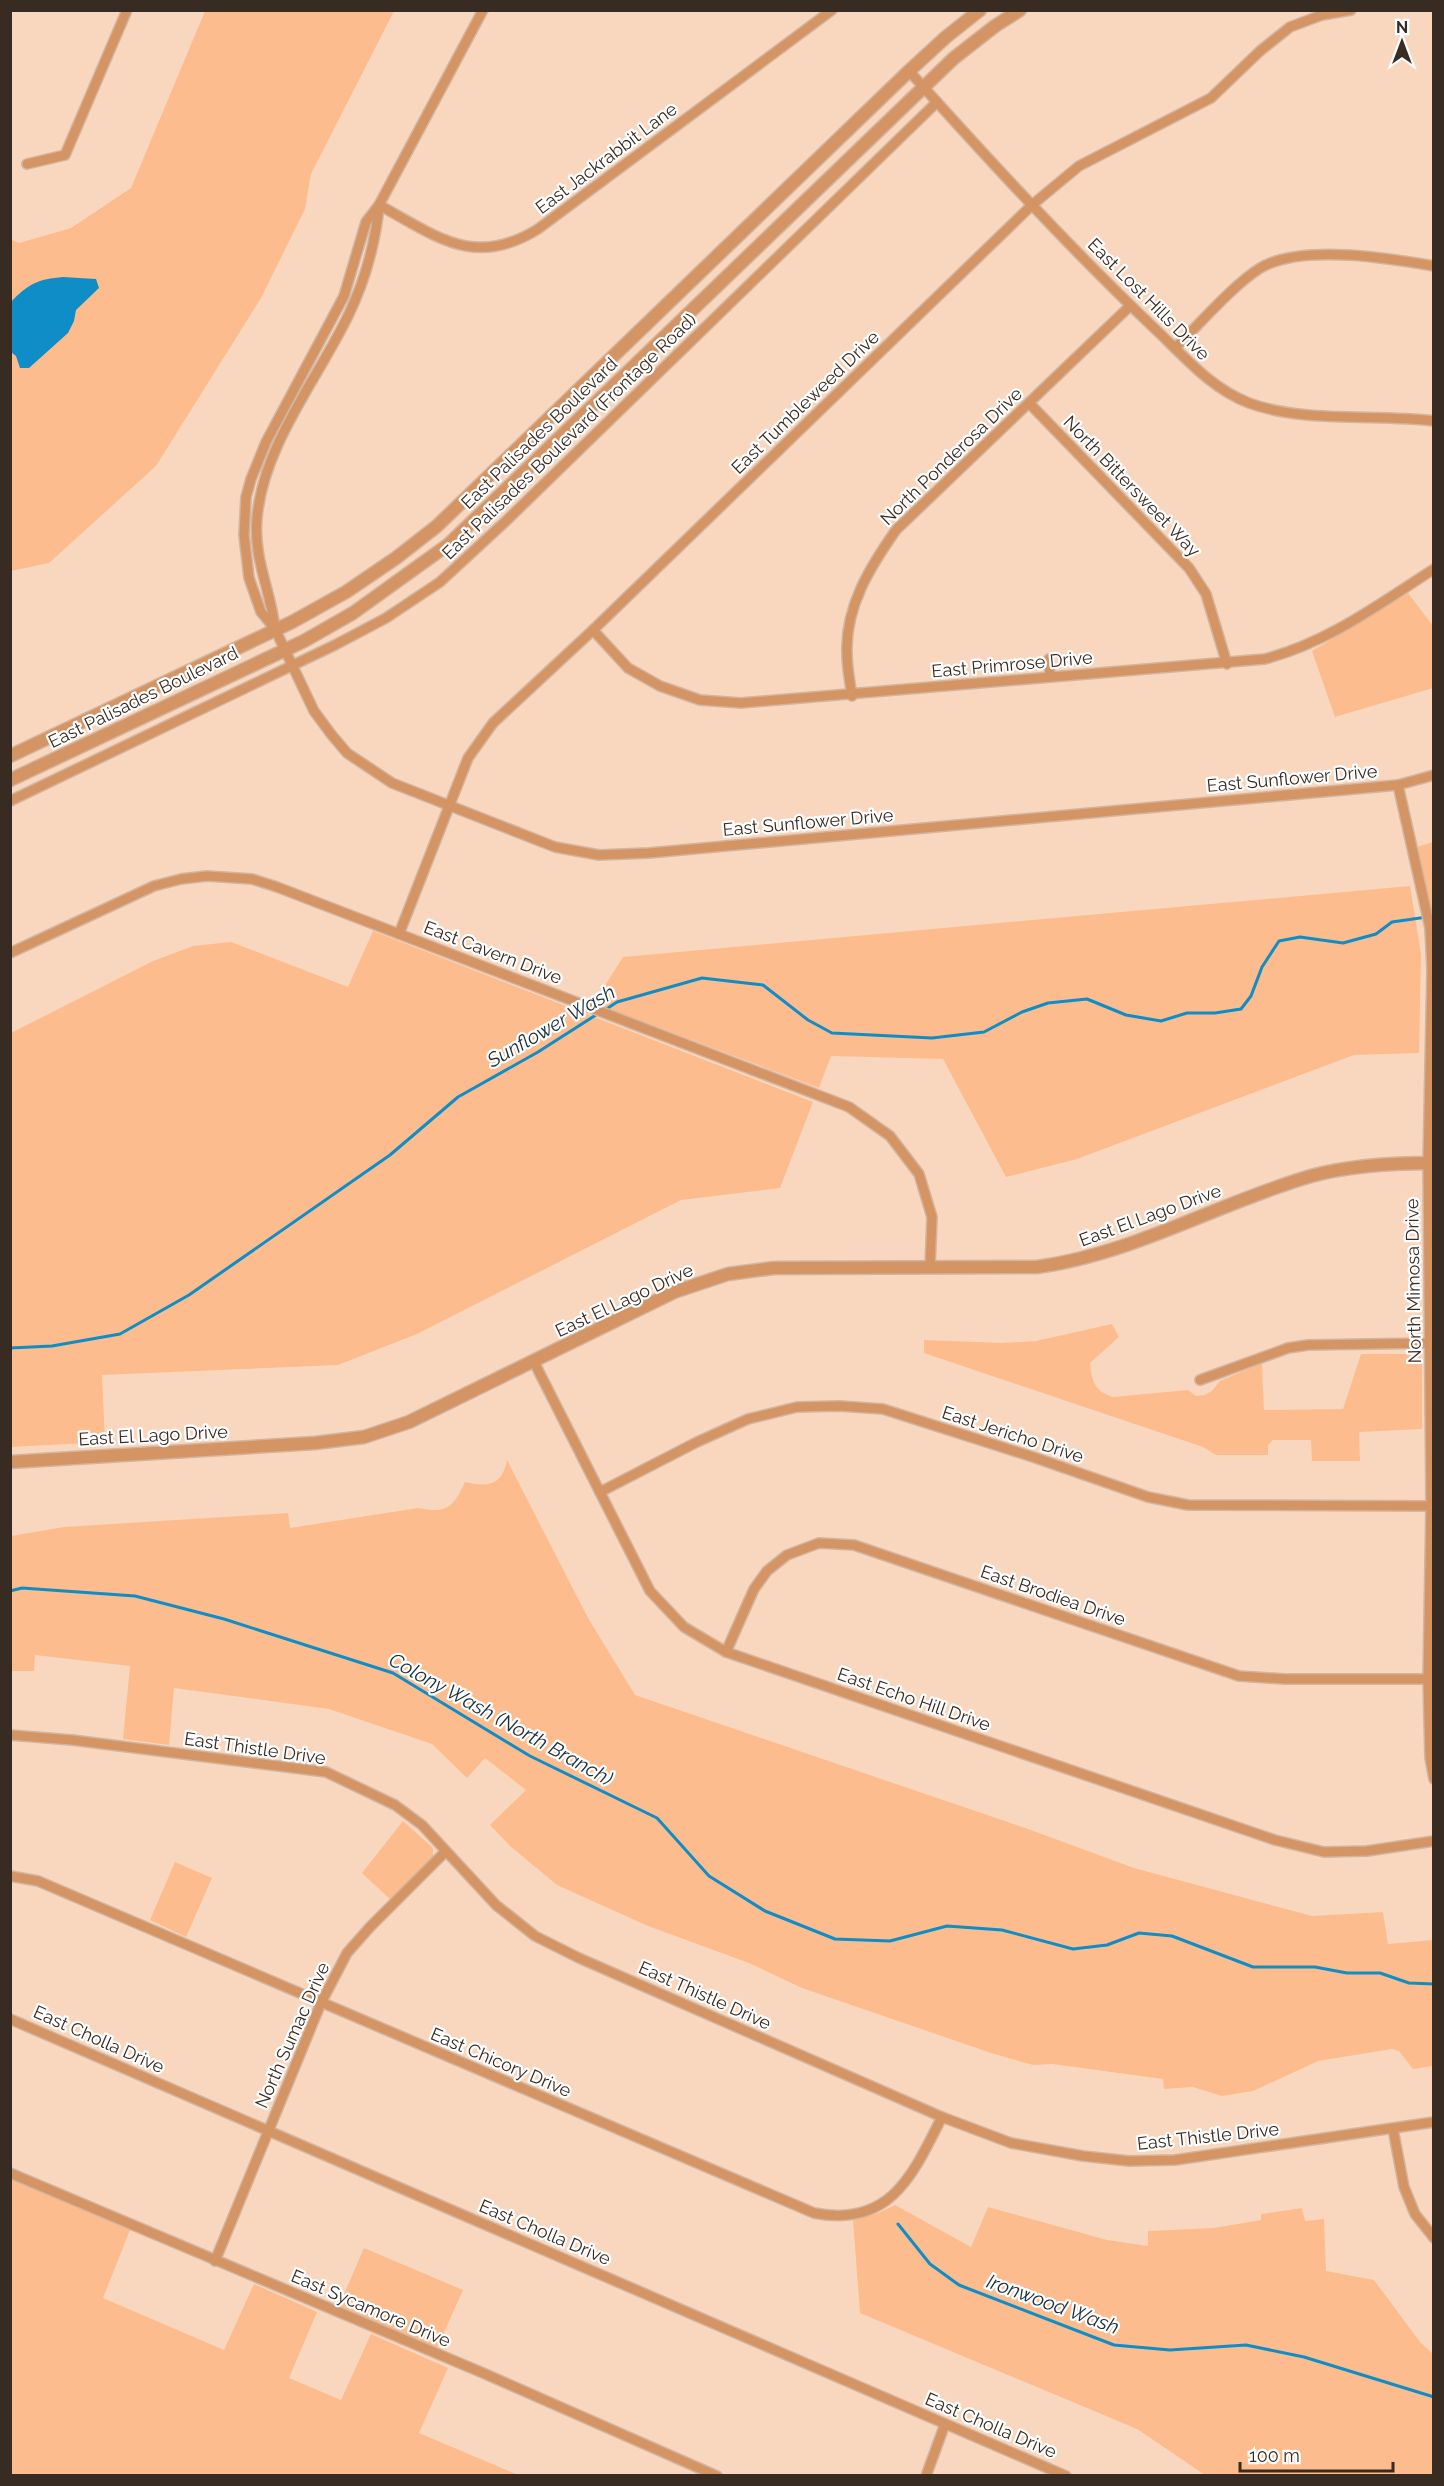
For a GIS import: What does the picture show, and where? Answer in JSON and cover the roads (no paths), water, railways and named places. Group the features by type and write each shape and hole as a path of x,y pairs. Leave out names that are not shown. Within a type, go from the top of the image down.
{"street":[{"path":"27,164 65,154 127,10"},
{"path":"275,629 261,612 249,578 246,560 244,535 246,497 258,461 344,296 366,222 379,205 483,10"},
{"name":"East Jackrabbit Lane","path":"379,205 453,244 475,248 511,243 538,229 832,10"},
{"name":"East Palisades Boulevard","path":"10,756 275,629 346,592 396,558 437,526 909,71 980,10"},
{"name":"East Palisades Boulevard","path":"10,780 304,641 353,613 449,544 954,58 1020,10"},
{"name":"East Tumbleweed Drive","path":"399,934 448,804 468,758 493,723 593,630 1032,206 1079,166 1211,98 1260,51 1290,27 1322,15 1351,10"},
{"name":"East Lost Hills Drive","path":"909,71 1032,206 1130,306 1205,378 1250,404 1278,411 1434,421"},
{"name":"East Palisades Boulevard (Frontage Road)","path":"10,801 293,667 386,618 440,582 506,521 937,102"},
{"path":"275,629 273,609 265,589 256,544 260,495 274,453 357,297 377,227 379,205"},
{"path":"1175,348 1251,274 1281,259 1312,254 1406,261 1434,266"},
{"name":"North Ponderosa Drive","path":"852,696 847,653 849,628 853,607 870,566 896,530 1130,306"},
{"path":"318,345 329,351"},
{"name":"North Bittersweet Way","path":"1029,403 1189,568 1206,594 1227,664"},
{"path":"258,461 270,465"},
{"name":"East Primrose Drive","path":"593,630 628,668 660,687 700,700 741,703 852,696 1265,659 1296,651 1334,633 1434,568"},
{"name":"East Sunflower Drive","path":"275,629 314,711 347,753 392,783 555,847 599,855 649,853 1398,785 1434,775"},
{"path":"1049,659 1050,677"},
{"name":"North Mimosa Drive","path":"1398,785 1430,928 1432,975 1431,1506 1428,1679 1430,1758 1434,1779"},
{"name":"East Cavern Drive","path":"10,953 154,886 180,879 207,876 252,879 849,1107 890,1136 919,1174 932,1217 930,1267"},
{"name":"East El Lago Drive","path":"10,1462 354,1439 382,1432 427,1414 674,1292 728,1274 774,1268 1037,1267 1059,1264 1108,1252 1312,1176 1351,1169 1431,1163"},
{"path":"1200,1380 1288,1348 1308,1345 1431,1344"},
{"name":"East Echo Hill Drive","path":"534,1362 650,1591 684,1627 726,1652 1275,1840 1324,1852 1366,1851 1434,1841"},
{"name":"East Jericho Drive","path":"600,1492 697,1442 748,1419 797,1407 840,1406 883,1409 1148,1497 1188,1505 1431,1506"},
{"name":"East Brodiea Drive","path":"726,1652 754,1589 767,1571 787,1555 819,1544 854,1545 1239,1676 1285,1679 1428,1679"},
{"name":"East Thistle Drive","path":"10,1735 72,1740 326,1772 395,1805 422,1825 496,1905 535,1936 600,1967 942,2117 1011,2143 1083,2156 1129,2161 1175,2160 1434,2122"},
{"name":"North Sumac Drive","path":"215,2261 321,2003 347,1953 445,1852"},
{"name":"East Chicory Drive","path":"10,1876 38,1881 814,2213 831,2217 850,2215 872,2208 892,2197 915,2171 942,2117"},
{"name":"East Cholla Drive","path":"10,2019 1066,2475"},
{"path":"1393,2128 1404,2187 1415,2214 1434,2238"},
{"name":"East Sycamore Drive","path":"10,2173 483,2373 717,2475"},
{"path":"926,2475 945,2424"}],"water":[{"path":"63,277 96,279 99,288 76,310 68,333 29,368 20,368 16,356 11,352 11,302 34,284 47,279"}],"waterway":[{"name":"Sunflower Wash","path":"605,1010 617,1002 702,978 763,985 808,1020 832,1033 932,1038 984,1032 1022,1012 1048,1003 1087,999 1126,1015 1161,1021 1187,1013 1215,1013 1241,1009 1251,996 1262,967 1279,941 1300,937 1343,943 1376,934 1392,922 1434,916"},
{"name":"Sunflower Wash","path":"10,1348 52,1346 120,1334 189,1295 390,1155 458,1097 538,1052 599,1013"},
{"name":"Colony Wash (North Branch)","path":"10,1591 22,1588 135,1596 224,1619 393,1673 530,1756 657,1818 709,1876 765,1911 835,1939 890,1941 947,1926 1002,1930 1073,1949 1107,1945 1139,1933 1172,1936 1253,1967 1315,1967 1347,1973 1380,1973 1409,1983 1434,1984"},
{"name":"Ironwood Wash","path":"898,2224 930,2264 959,2285 1114,2345 1170,2350 1246,2345 1304,2357 1434,2397"}]}
